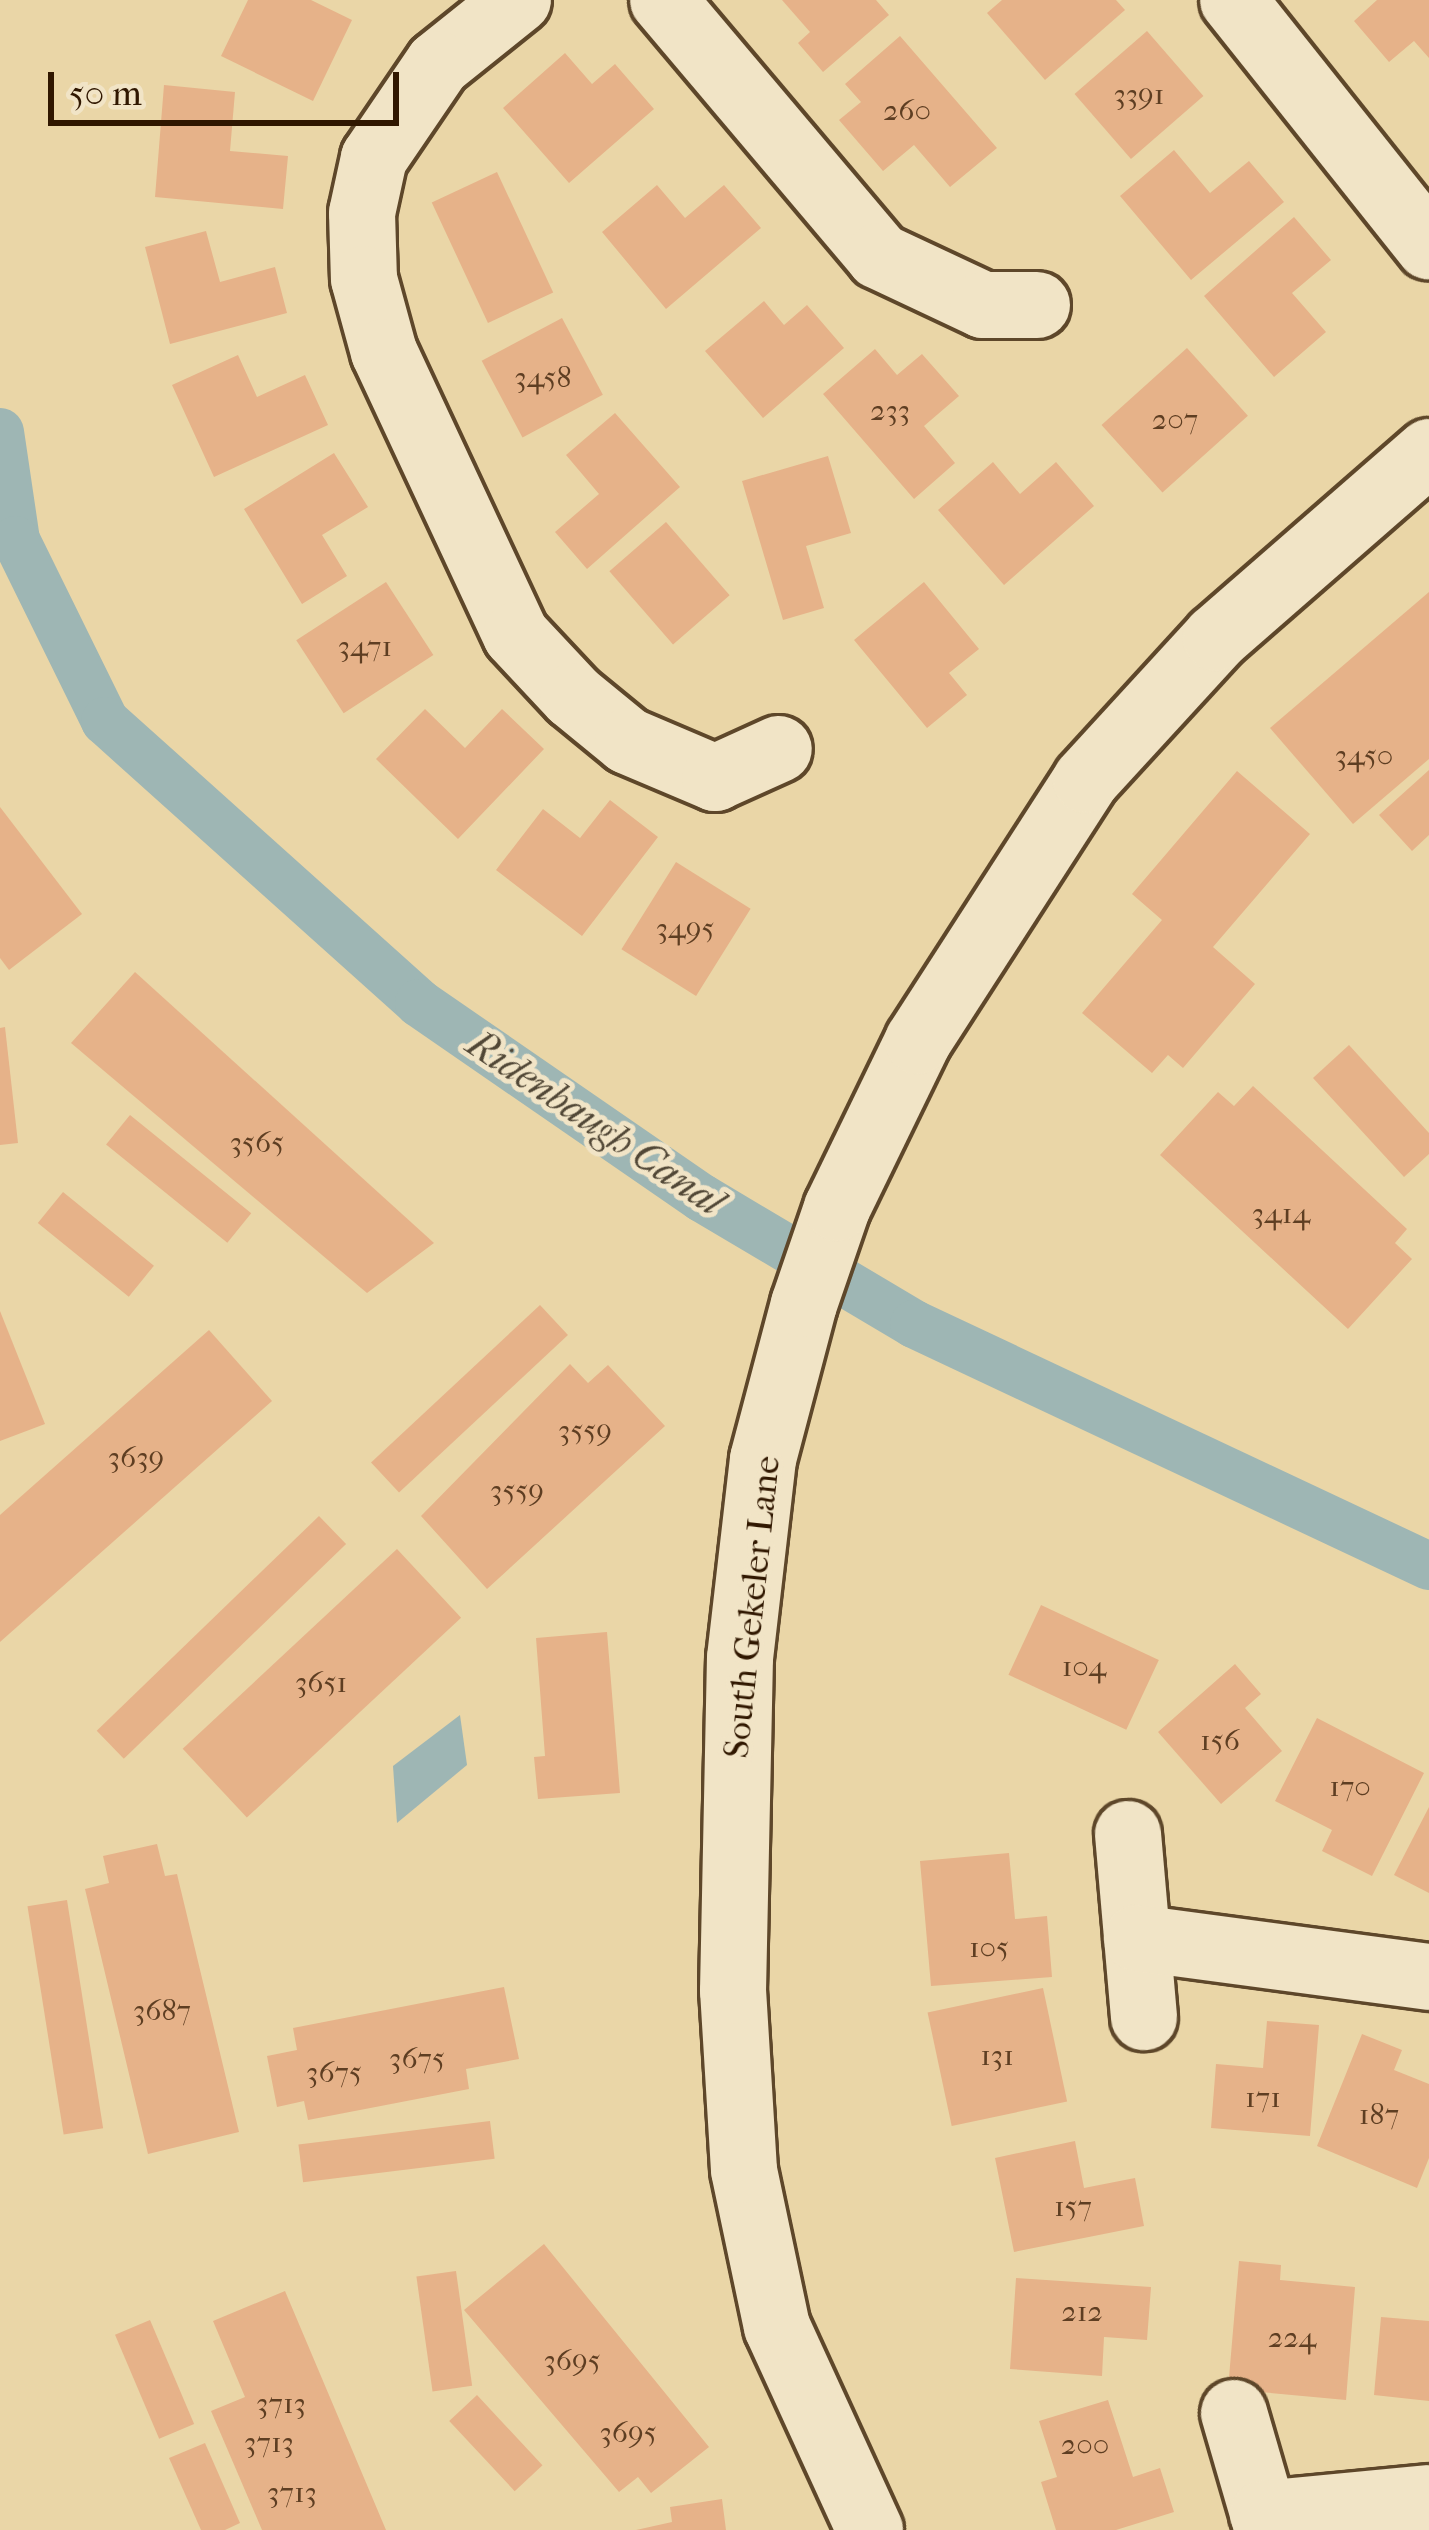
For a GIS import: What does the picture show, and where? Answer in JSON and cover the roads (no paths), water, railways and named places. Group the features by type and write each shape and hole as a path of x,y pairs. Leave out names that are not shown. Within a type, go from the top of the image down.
{"street":[{"path":"518,0 438,64 374,158 362,213 364,279 384,352 516,635 573,697 628,741 715,778 779,749"},
{"path":"662,0 880,256 983,304 1037,305"},
{"path":"1233,0 1429,246"},
{"name":"South Gekeler Lane","path":"870,2530 776,2327 744,2170 735,2014 740,1658 763,1460 804,1304 837,1208 918,1041 1086,780 1216,638 1429,452"},
{"path":"1128,1834 1144,2017"},
{"path":"1137,1938 1429,1977"},
{"path":"1234,2413 1266,2522 1429,2498"}],"water":[{"path":"460,1715 467,1765 397,1823 393,1766"}],"waterway":[{"name":"Ridenbaugh Canal","path":"0,432 16,540 105,721 419,1003 702,1198 914,1324 1429,1566"}]}
